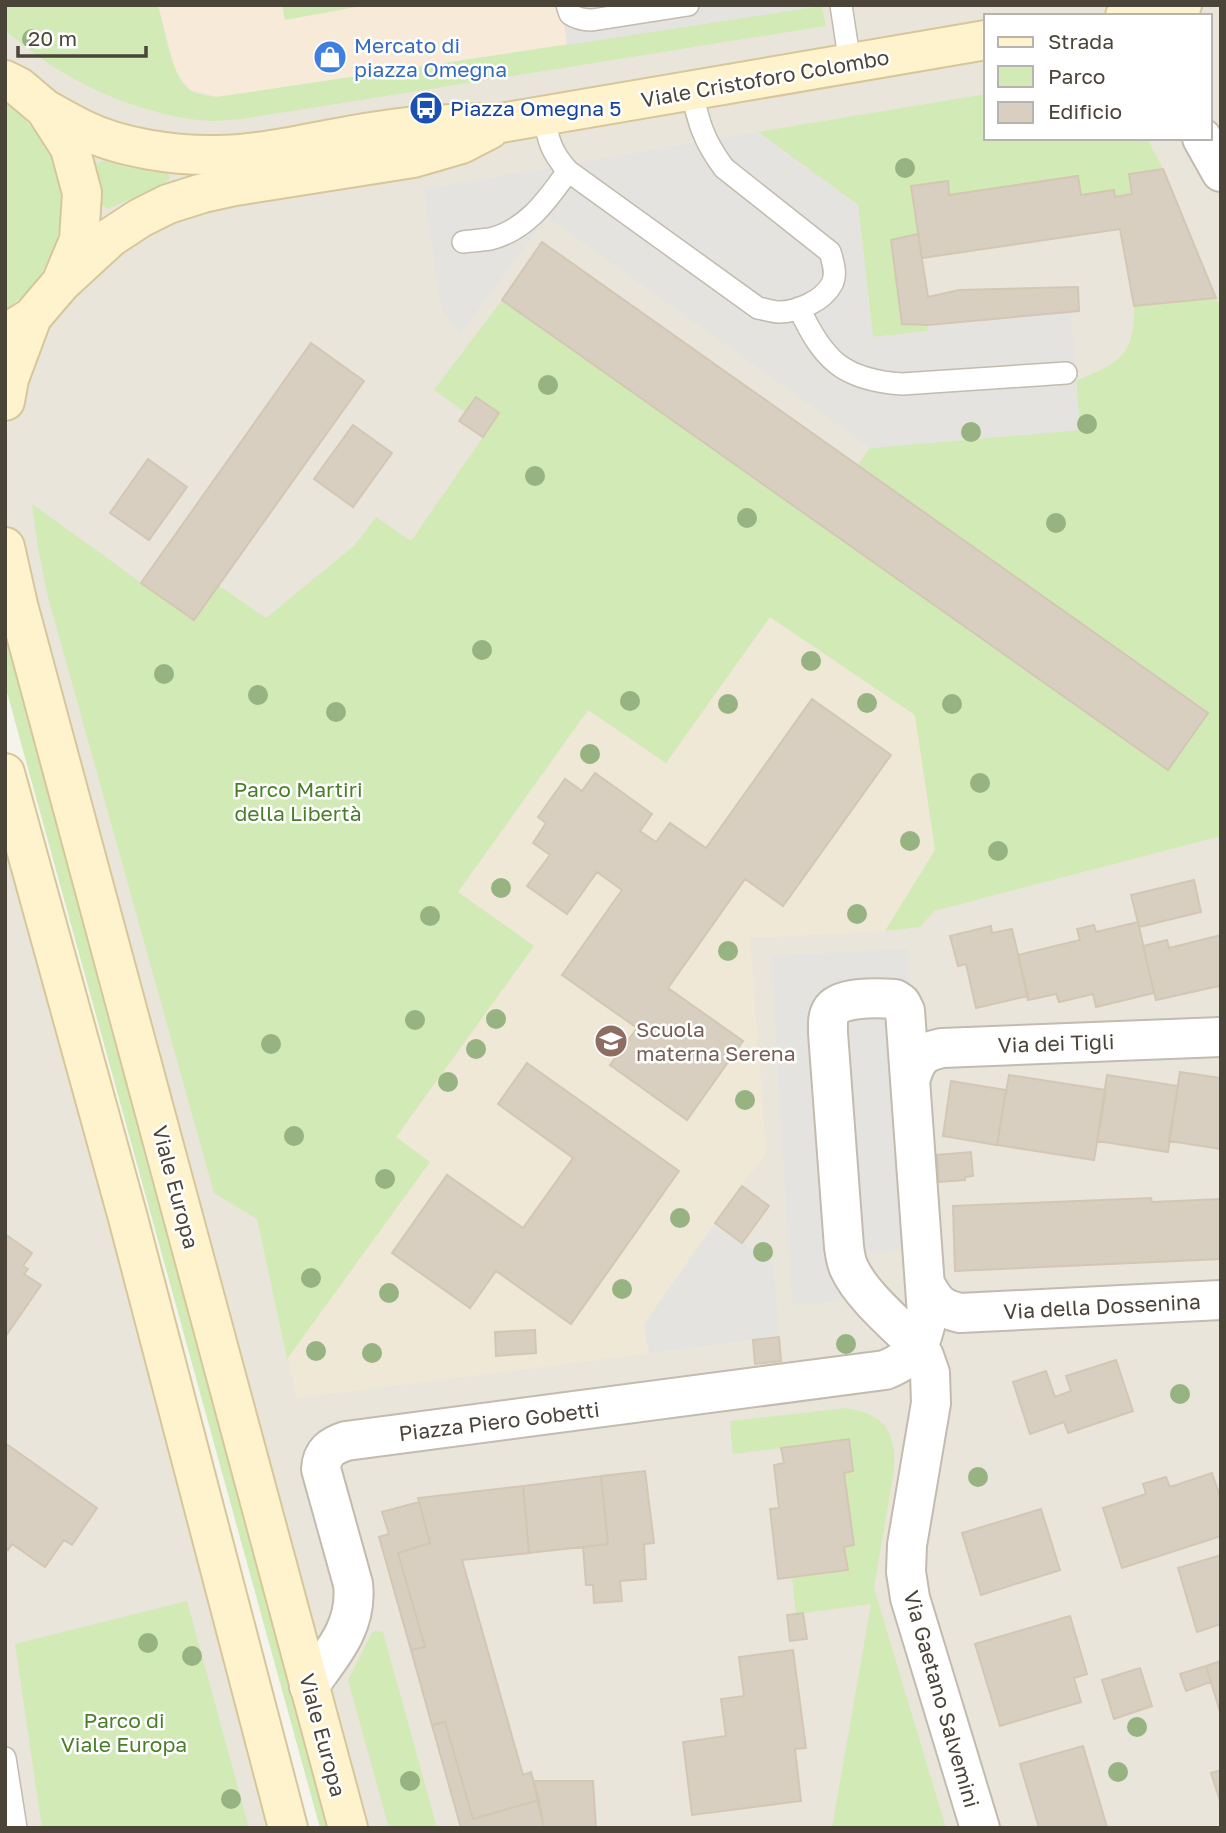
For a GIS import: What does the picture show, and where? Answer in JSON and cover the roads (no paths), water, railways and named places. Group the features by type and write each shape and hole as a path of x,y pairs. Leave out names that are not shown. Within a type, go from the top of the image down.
{"street":[{"path":"1132,13 1182,5"},
{"name":"Viale Cristoforo Colombo","path":"501,123 984,40"},
{"path":"5,80 19,87 45,109 84,130 107,139 165,151 216,155 423,125 501,123"},
{"path":"45,109 70,148 82,193 79,240 61,283"},
{"path":"5,401 18,325 111,237 140,218 168,204 203,193 440,152 501,123"},
{"path":"1203,140 1221,172"},
{"name":"Viale Europa","path":"5,547 18,605 348,1828"},
{"path":"5,773 128,1218 288,1828"},
{"path":"886,1370 909,1369 926,1383 927,1374 925,1329 927,1314 905,1011 895,999 846,1001 837,1004 832,1010 828,1019 828,1034 847,1265 855,1280 927,1374"},
{"name":"Via dei Tigli","path":"910,1081 922,1055 942,1048 1221,1037"},
{"name":"Via della Dossenina","path":"925,1284 938,1305 960,1313 1203,1301"},
{"path":"1203,1301 1221,1333"},
{"name":"Via della Dossenina","path":"927,1374 948,1334 957,1324 982,1311"},
{"name":"Piazza Piero Gobetti","path":"309,1686 340,1644 348,1628 354,1595 321,1469 326,1451 334,1445 359,1439 886,1370 899,1364 927,1374"},
{"name":"Via Gaetano Salvemini","path":"927,1374 907,1545 909,1598 980,1828"}],"lane":[{"path":"567,5 570,14 575,18 592,20 688,5"},
{"path":"841,5 850,64"},
{"path":"544,116 548,142 568,171 758,308 778,312 810,304 832,284 835,267 830,252 724,168 711,152 701,129 691,90"},
{"path":"463,242 491,239 518,227 543,205 568,171"},
{"path":"799,308 824,353 841,368 864,379 902,384 1066,373"},
{"path":"5,1758 16,1828"}],"place":[{"name":"Mercato di piazza Omegna","path":"330,57"},
{"name":"Piazza Omegna 5","path":"426,108"},
{"name":"Scuola materna Serena","path":"611,1041"}],"park label":[{"name":"Parco Martiri della Libertà","path":"298,801"},
{"name":"Parco di Viale Europa","path":"124,1732"}]}
